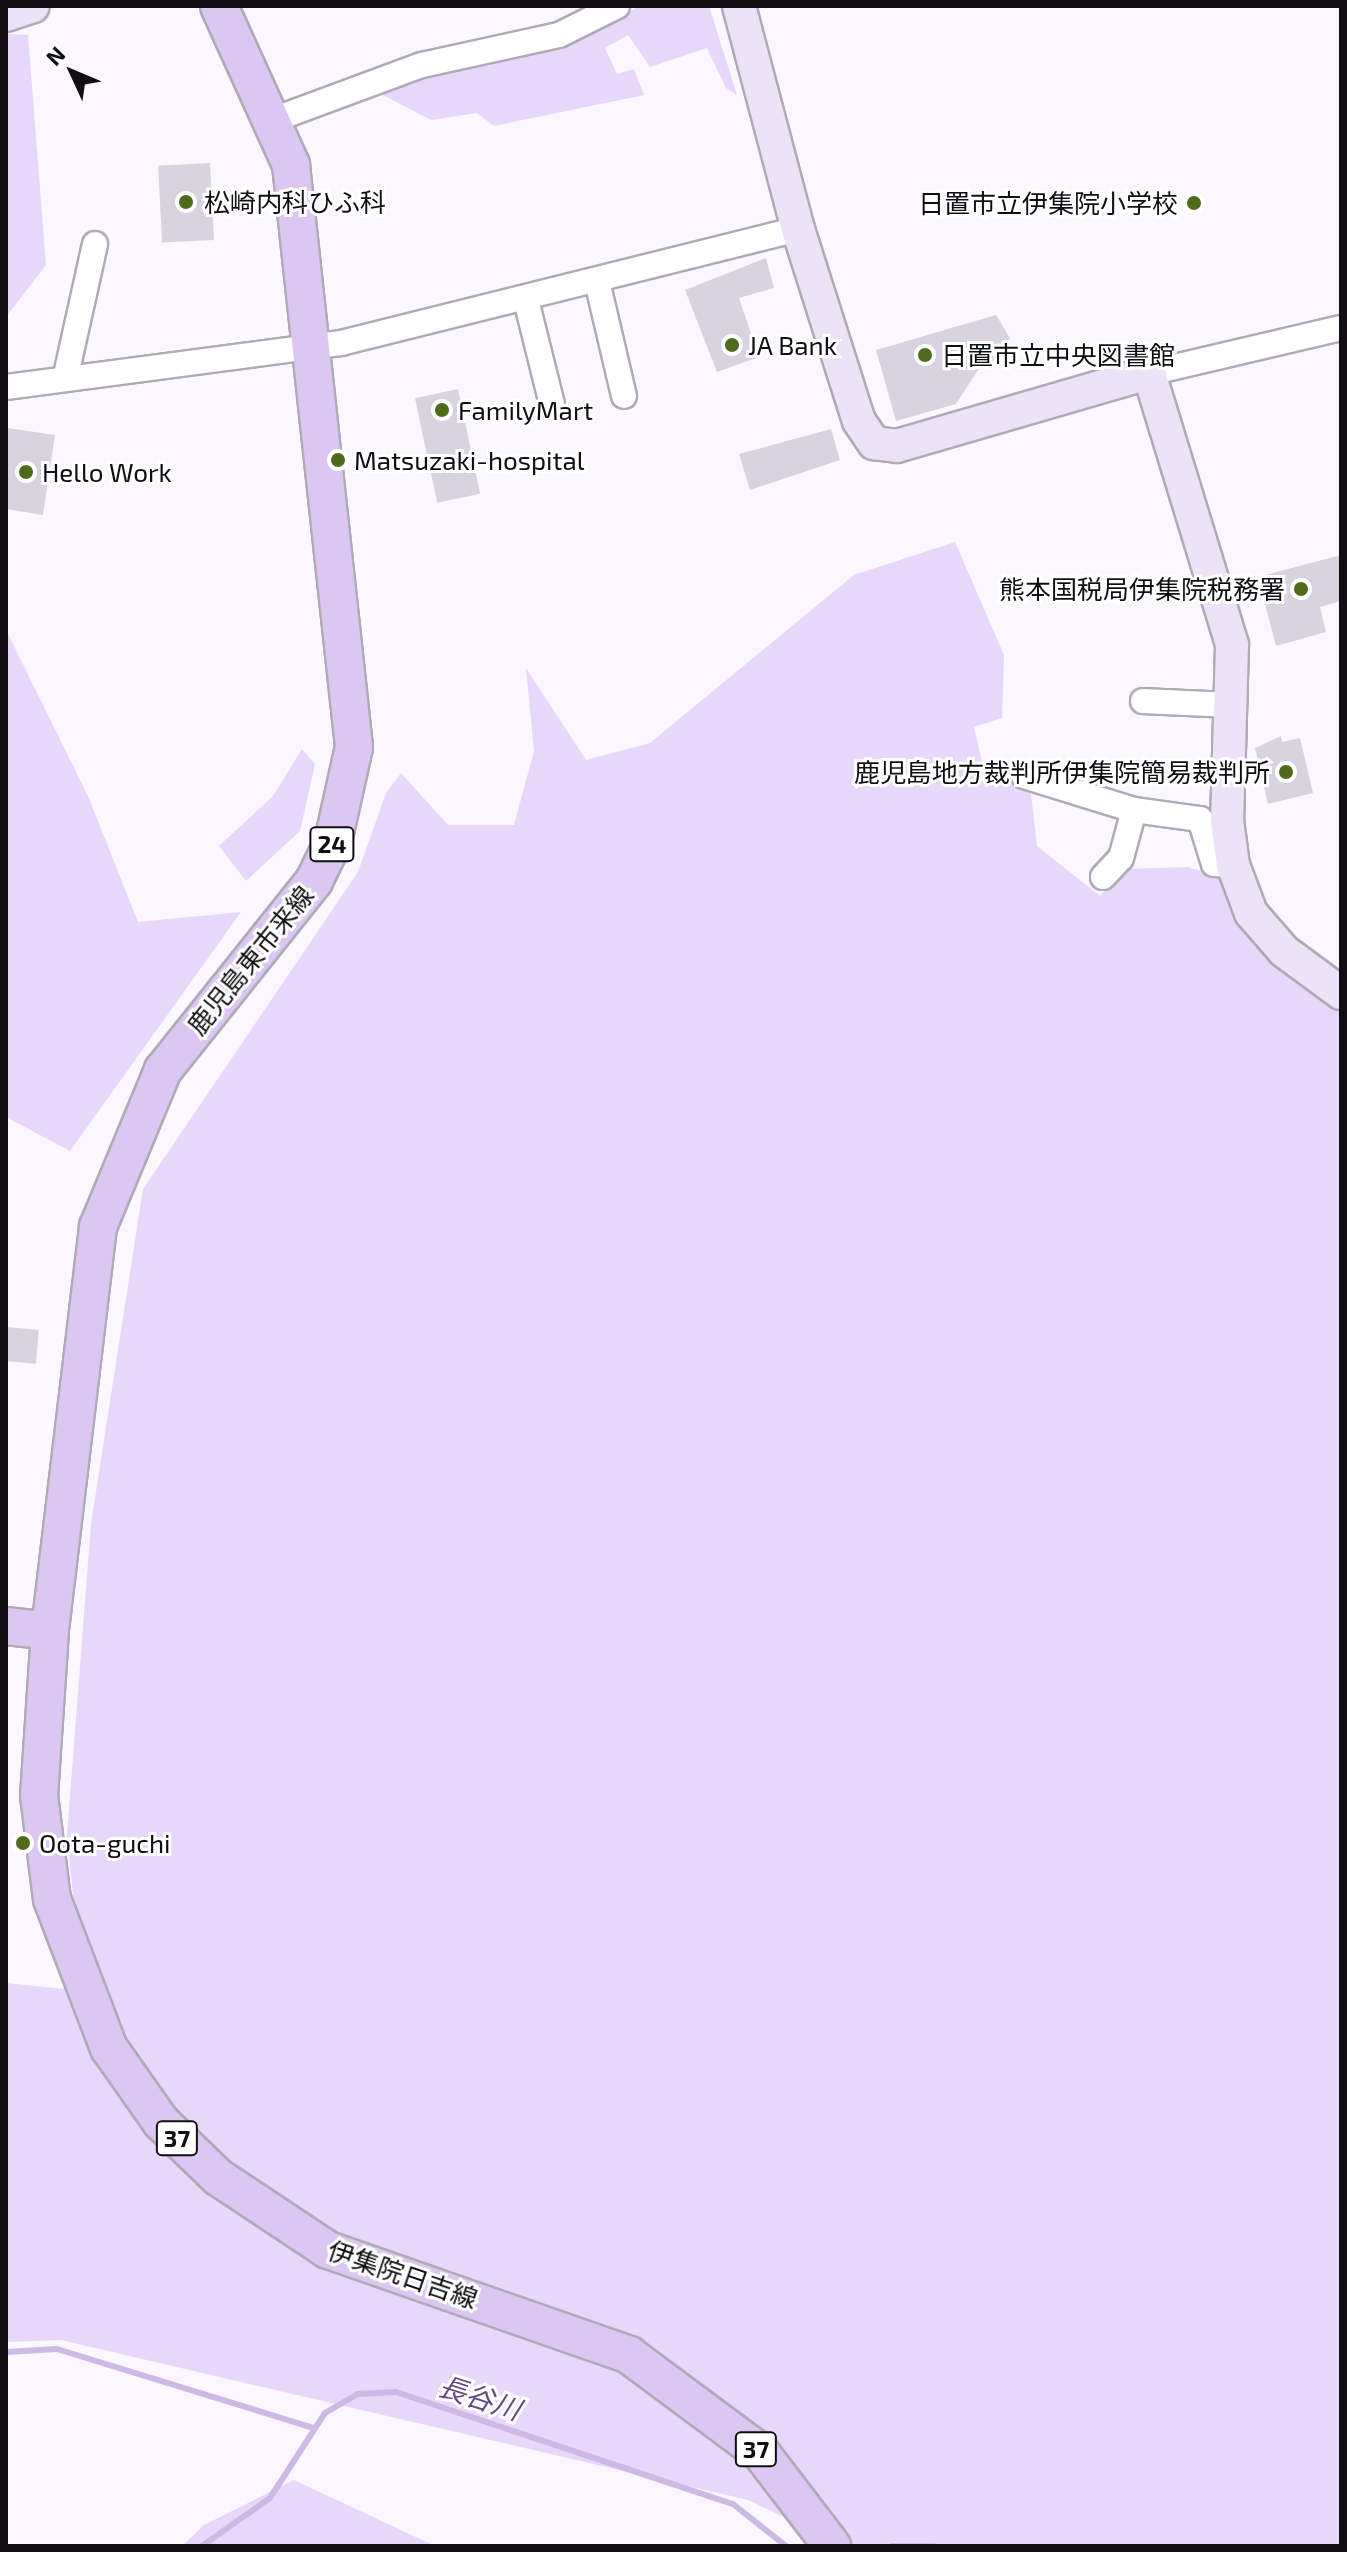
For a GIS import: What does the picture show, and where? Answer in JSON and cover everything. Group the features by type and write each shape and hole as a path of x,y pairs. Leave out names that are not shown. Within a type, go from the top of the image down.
{"main road":[{"name":"鹿児島東市来線","path":"50,1631 87,1286 115,1171 163,1070 314,881 347,793 353,699 315,346 291,165 219,6"},
{"path":"6,1626 50,1631"},
{"name":"伊集院日吉線","path":"50,1631 39,1795 52,1899 86,2001 161,2122 256,2207 328,2250 598,2340 658,2374 761,2453 832,2546"}],"street":[{"path":"6,15 33,6"},
{"path":"273,120 422,65 559,35 617,6"},
{"path":"739,6 798,229 859,421 874,443 897,446 1149,373 1341,328"},
{"path":"6,387 66,375 315,346 526,300 798,229"},
{"path":"66,375 95,244"},
{"path":"597,281 624,396"},
{"path":"526,300 552,404"},
{"path":"1149,373 1232,645 1233,865 1251,913 1284,951 1341,993"},
{"path":"1143,701 1230,705"},
{"path":"1024,776 1134,810 1200,819 1214,864 1233,865"},
{"path":"1103,877 1121,858 1134,810"}],"shaded area":[{"path":"640,6 709,6 737,95 726,88 707,48 650,67 628,35 605,48 617,74 634,69 644,95 494,126 477,113 431,120 381,94 424,75 566,45"},
{"path":"6,34 28,35 46,265 6,317"},
{"path":"955,542 1004,655 1002,718 974,727 983,766 1031,794 1037,846 1100,896 1125,869 1188,867 1220,877 1263,950 1341,1012 1341,2546 844,2546 748,2500 61,2340 6,2342 6,1983 105,1993 73,1895 67,1835 91,1524 143,1189 358,872 386,793 401,773 448,825 514,825 534,751 526,668 586,760 650,743 854,575"},
{"path":"6,630 88,796 138,922 241,912 70,1151 6,1117"},
{"path":"302,749 315,764 300,831 246,881 219,846 273,796"},
{"path":"294,2480 435,2546 182,2546 204,2525"}],"building":[{"name":"松崎内科ひふ科","path":"210,163 214,240 162,243 158,166"},
{"path":"766,258 774,288 739,298 759,357 717,372 685,290"},
{"path":"996,315 1010,338 1002,362 980,367 956,404 896,421 876,350"},
{"path":"458,389 480,494 437,503 415,398"},
{"path":"8,428 55,435 43,515 6,509"},
{"path":"831,429 840,460 750,490 739,454"},
{"name":"熊本国税局伊集院税務署","path":"1341,555 1341,601 1320,607 1326,632 1276,646 1258,577"},
{"path":"1281,736 1282,742 1300,738 1313,793 1268,804 1255,748"},
{"path":"6,1327 39,1330 36,1364 6,1361"}],"waterway":[{"path":"6,2352 57,2349 313,2428"},
{"name":"長谷川","path":"202,2546 270,2498 325,2413 358,2394 396,2392 733,2504 786,2546"},
{"name":"長谷川","path":"892,2546 934,2546"}],"place":[{"name":"松崎内科ひふ科","path":"186,202"},
{"name":"日置市立伊集院小学校","path":"1194,203"},
{"name":"JA Bank","path":"732,345"},
{"name":"日置市立中央図書館","path":"925,355"},
{"name":"FamilyMart","path":"442,410"},
{"name":"Matsuzaki-hospital","path":"338,460"},
{"name":"Hello Work","path":"26,472"},
{"name":"熊本国税局伊集院税務署","path":"1301,589"},
{"name":"鹿児島地方裁判所伊集院簡易裁判所","path":"1286,772"},
{"name":"Oota-guchi","path":"23,1843"}]}
